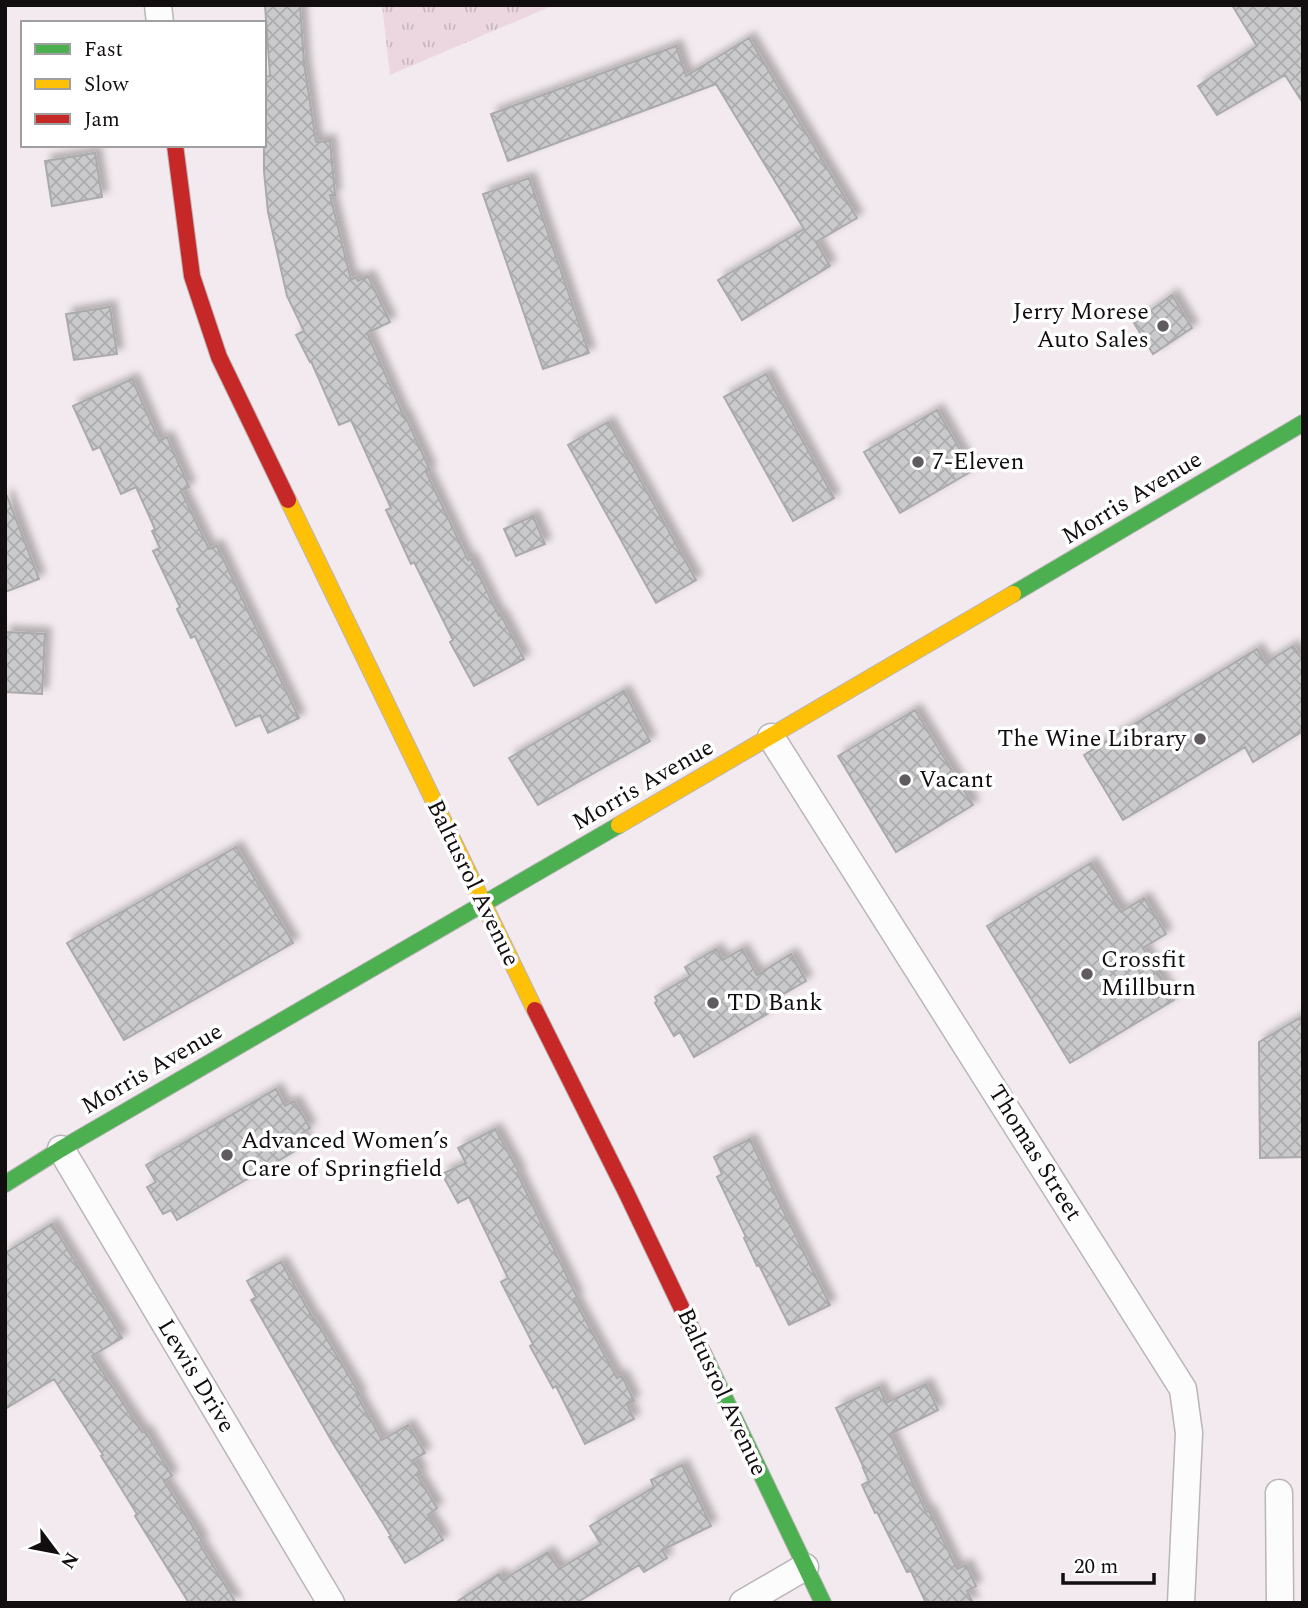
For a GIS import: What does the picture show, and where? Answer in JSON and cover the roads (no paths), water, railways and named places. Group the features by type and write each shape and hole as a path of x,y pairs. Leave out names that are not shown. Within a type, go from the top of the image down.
{"street":[{"name":"Baltusrol Avenue","path":"175,147 192,276 219,356 823,1603"},
{"name":"Morris Avenue","path":"5,1184 1303,423"},
{"name":"Thomas Street","path":"771,737 1183,1389 1189,1433 1181,1603"},
{"name":"Lewis Drive","path":"61,1149 331,1603"},
{"path":"1279,1493 1280,1603"},
{"path":"743,1603 805,1567"}],"place":[{"name":"Jerry Morese Auto Sales","path":"1163,326"},
{"name":"7-Eleven","path":"918,462"},
{"name":"The Wine Library","path":"1200,739"},
{"name":"Vacant","path":"905,780"},
{"name":"Crossfit Millburn","path":"1087,974"},
{"name":"TD Bank","path":"713,1003"},
{"name":"Advanced Women’s Care of Springfield","path":"227,1155"}]}
